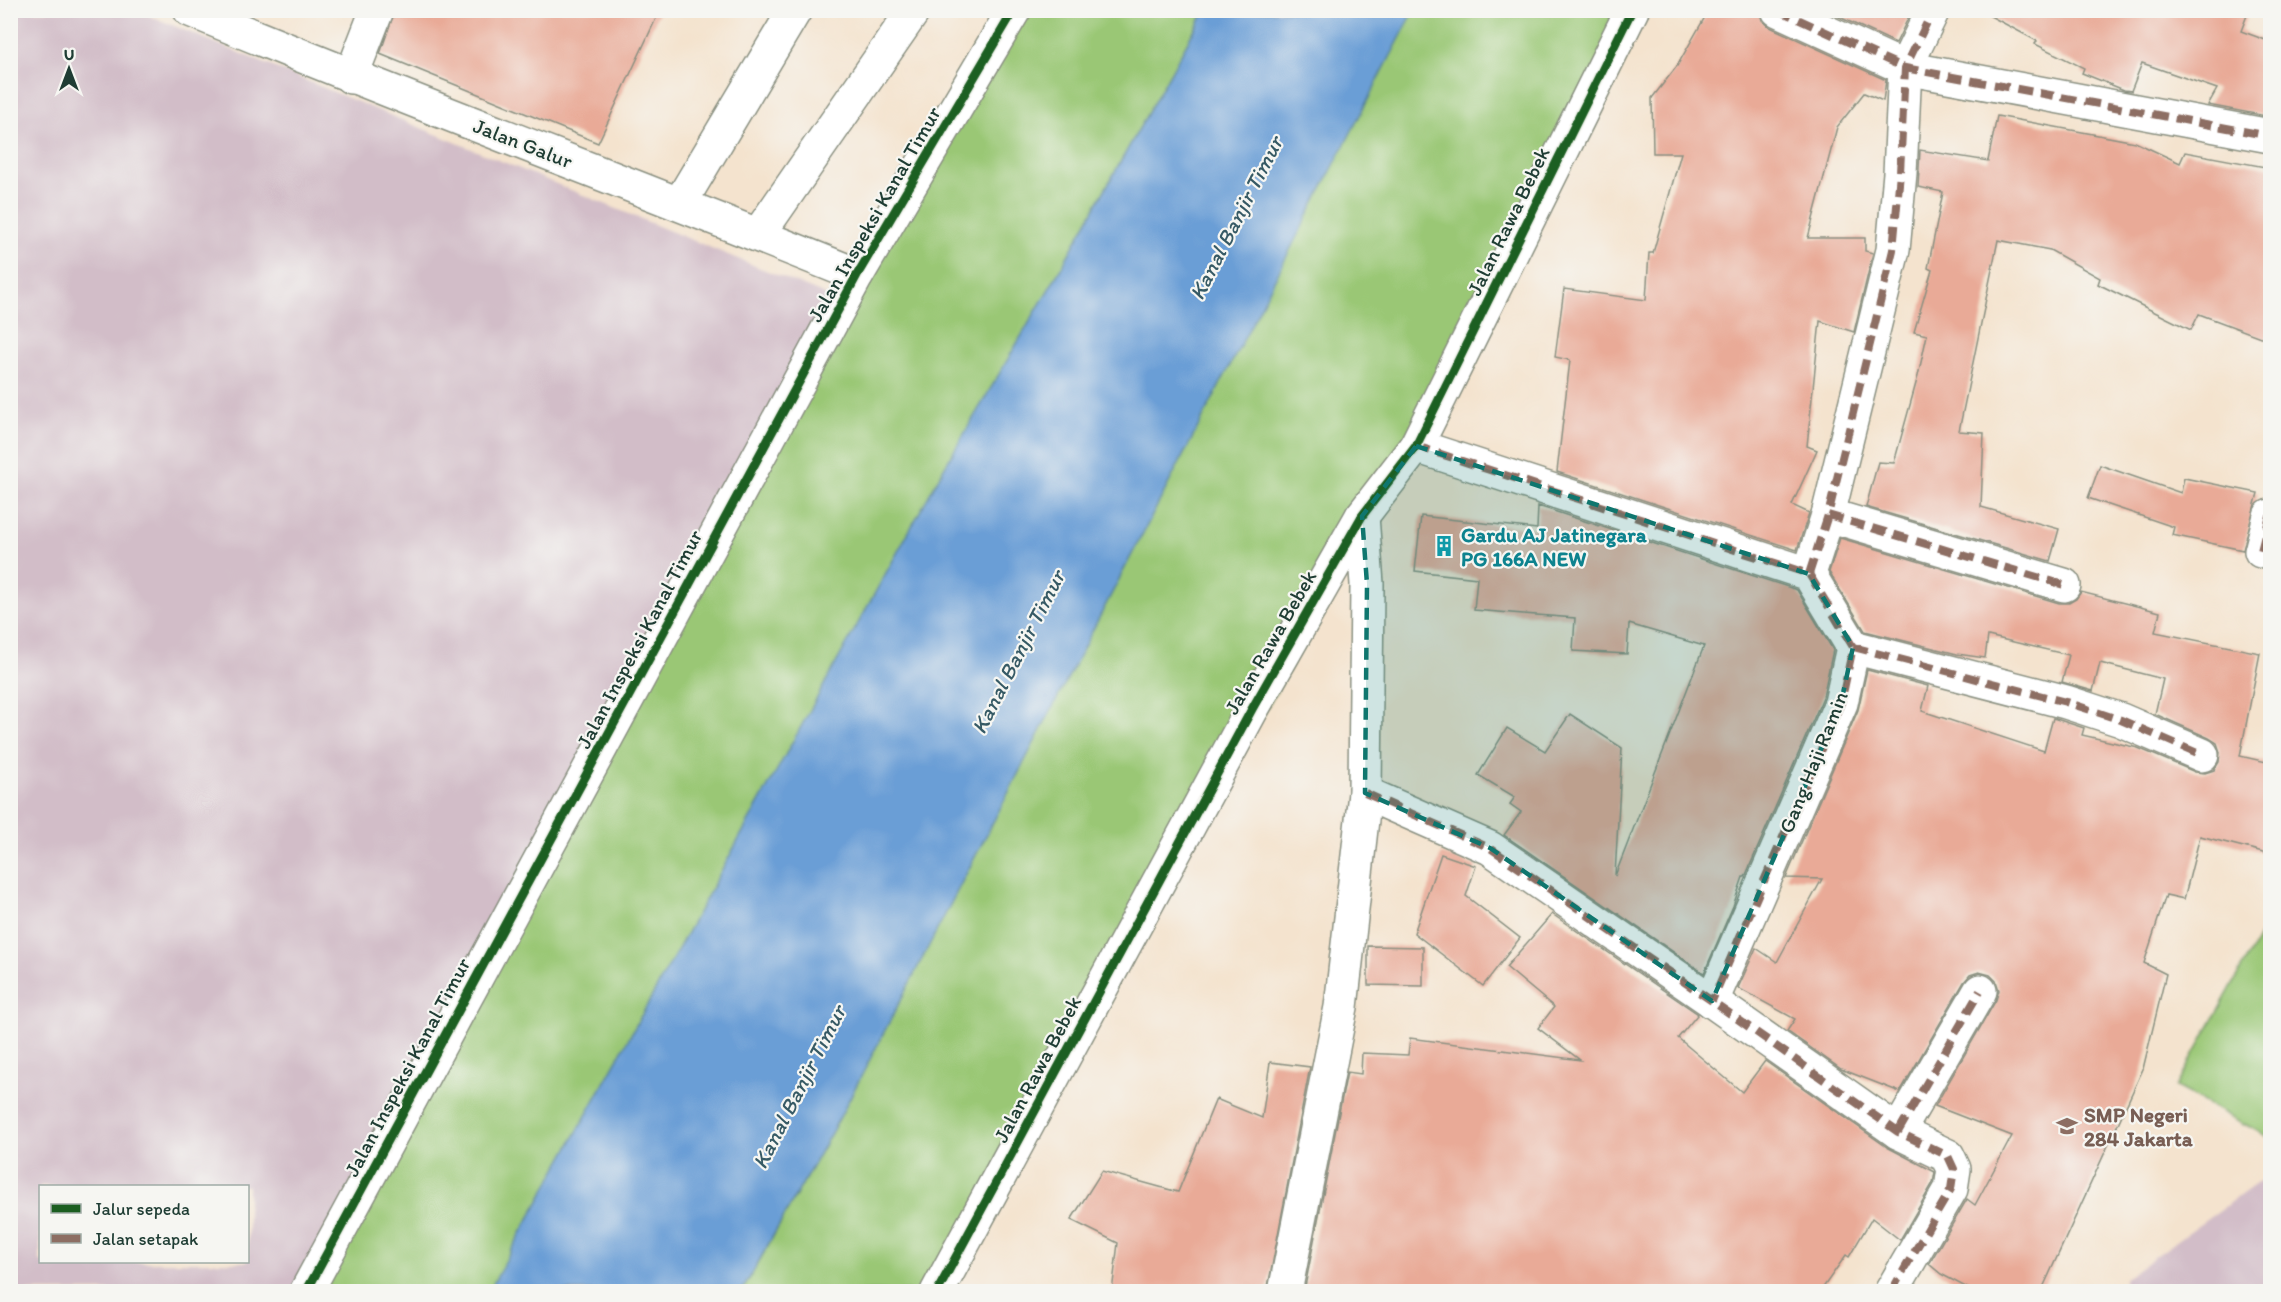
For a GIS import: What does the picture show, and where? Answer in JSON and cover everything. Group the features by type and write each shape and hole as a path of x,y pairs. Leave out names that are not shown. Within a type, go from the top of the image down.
{"street":[{"name":"Jalan Galur","path":"190,10 351,77 680,203 857,275"},
{"path":"351,77 377,10"},
{"path":"680,203 795,10"},
{"path":"758,235 914,10"},
{"name":"Jalan Inspeksi Kanal Timur","path":"306,1292 857,275 1014,10"},
{"name":"Jalan Rawa Bebek","path":"937,1292 1216,774 1362,516 1416,446 1632,10"},
{"path":"1778,10 1905,68 2271,136"},
{"path":"1809,574 1828,515 1893,250 1900,173 1905,68 1933,10"},
{"path":"1416,446 1809,574 1853,647 2066,702 2121,720 2202,755"},
{"path":"1828,515 2064,585"},
{"path":"1286,1292 1341,1007 1365,793 1367,584 1362,516"},
{"path":"2261,551 2271,516"},
{"name":"Gang Haji Ramin","path":"1712,1001 1841,703 1853,647"},
{"path":"1365,793 1490,848 1898,1132 1948,1156 1954,1168 1951,1189 1891,1292"},
{"path":"1898,1132 1980,991"}],"highlighted area":[{"path":"1416,446 1809,574 1853,647 1841,703 1712,1001 1490,848 1365,793 1367,584 1362,516"}],"shaded area":[{"path":"10,11 138,11 830,297 297,1291 11,1291"},
{"path":"2270,1174 2270,1291 2124,1291 2124,1279"}],"green space":[{"path":"1014,11 1205,11 490,1291 306,1292"},
{"path":"1408,11 1632,11 1416,446 936,1291 742,1292 840,1117"},
{"path":"2265,926 2270,930 2270,1138 2176,1087"}],"water":[{"name":"Kanal Banjir Timur","path":"1205,11 1414,11 840,1117 742,1291 489,1291 944,468 1060,270"}],"building":[{"path":"395,10 660,10 598,143 380,54"},
{"path":"1709,10 1759,10 1762,20 1770,27 1886,80 1883,101 1864,93 1837,127 1808,238 1865,238 1865,251 1873,253 1854,332 1820,321 1807,446 1817,450 1792,505 1809,513 1797,550 1557,472 1570,360 1555,357 1564,289 1646,300 1649,253 1653,253 1681,153 1653,153 1652,98 1677,66"},
{"path":"1824,10 1912,10 1896,43"},
{"path":"1979,10 2249,10 2241,31 2271,42 2271,104 2266,116 2208,105 2217,89 2142,63 2131,91 2124,90 2082,73 2084,68 2035,44 2037,41"},
{"path":"1997,116 2135,142 2180,163 2185,152 2271,168 2271,341 2199,314 2191,330 2098,284 2100,278 2050,250 1998,240 1959,431 1984,433 1981,507 2059,529 2050,561 1866,507 1878,462 1894,463 1927,335 1914,332 1932,270 1928,268 1943,192 1918,187 1920,150 1988,161"},
{"path":"2100,465 2181,493 2184,478 2258,493 2243,550 2172,535 2174,527 2088,498"},
{"path":"1538,506 1797,590 1833,650 1823,697 1745,877 1743,877 1704,973 1504,835 1521,812 1510,804 1515,797 1478,775 1507,728 1545,751 1570,714 1622,748 1615,876 1704,646 1629,624 1627,654 1573,651 1575,618 1474,610 1477,578 1415,571 1421,516 1537,529"},
{"path":"1840,538 2059,603 2069,603 2081,592 2160,612 2155,632 2260,653 2240,756 2271,763 2271,854 2200,836 2184,899 2166,895 2144,963 2166,974 2143,1069 2041,1292 1975,1292 1941,1274 1929,1264 1967,1199 1975,1205 2012,1136 1935,1106 1996,1000 1999,990 1996,981 1990,975 1979,972 1970,975 1900,1092 1841,1069 1787,1031 1795,1019 1738,988 1756,948 1777,962 1822,879 1786,878 1858,710 1867,670 1928,686 1922,711 2044,751 2053,718 2084,728 2082,735 2138,748 2195,772 2205,773 2214,770 2219,762 2220,752 2217,743 2209,738 2155,714 2163,679 2100,663 2093,691 2062,682 2069,655 1988,636 1985,658 1957,654 1865,631 1829,572"},
{"path":"1441,854 1476,866 1466,896 1520,938 1483,986 1414,933"},
{"path":"1552,914 1698,1014 1678,1038 1742,1092 1765,1061 1887,1147 1935,1172 1933,1183 1900,1240 1872,1218 1849,1257 1846,1255 1820,1292 1304,1292 1347,1072 1361,1074 1362,1053 1408,1055 1410,1038 1580,1060 1538,1028 1554,1007 1506,967"},
{"path":"1368,946 1423,947 1423,986 1368,985"},
{"path":"1270,1062 1310,1067 1267,1292 1112,1292 1118,1243 1071,1220 1102,1171 1178,1192 1216,1099 1262,1118"}],"marked path":[{"path":"1778,10 1905,68 2270,136"},
{"path":"1809,574 1828,515 1893,250 1900,173 1905,68 1933,10"},
{"path":"1416,446 1809,574 1853,647 1841,703 1712,1001"},
{"path":"1828,515 2064,585"},
{"path":"2261,551 2270,516"},
{"path":"1853,647 2066,702 2121,720 2202,755"},
{"path":"1365,793 1490,848 1898,1132 1948,1156 1954,1169 1951,1189 1891,1292"},
{"path":"1898,1132 1980,991"}],"cycle path":[{"path":"306,1292 857,275 1014,10"},
{"path":"937,1292 1252,709 1362,516 1416,446 1632,10"}],"place":[{"name":"Gardu AJ Jatinegara PG 166A NEW","path":"1444,546"},
{"name":"SMP Negeri 284 Jakarta","path":"2067,1126"}]}
